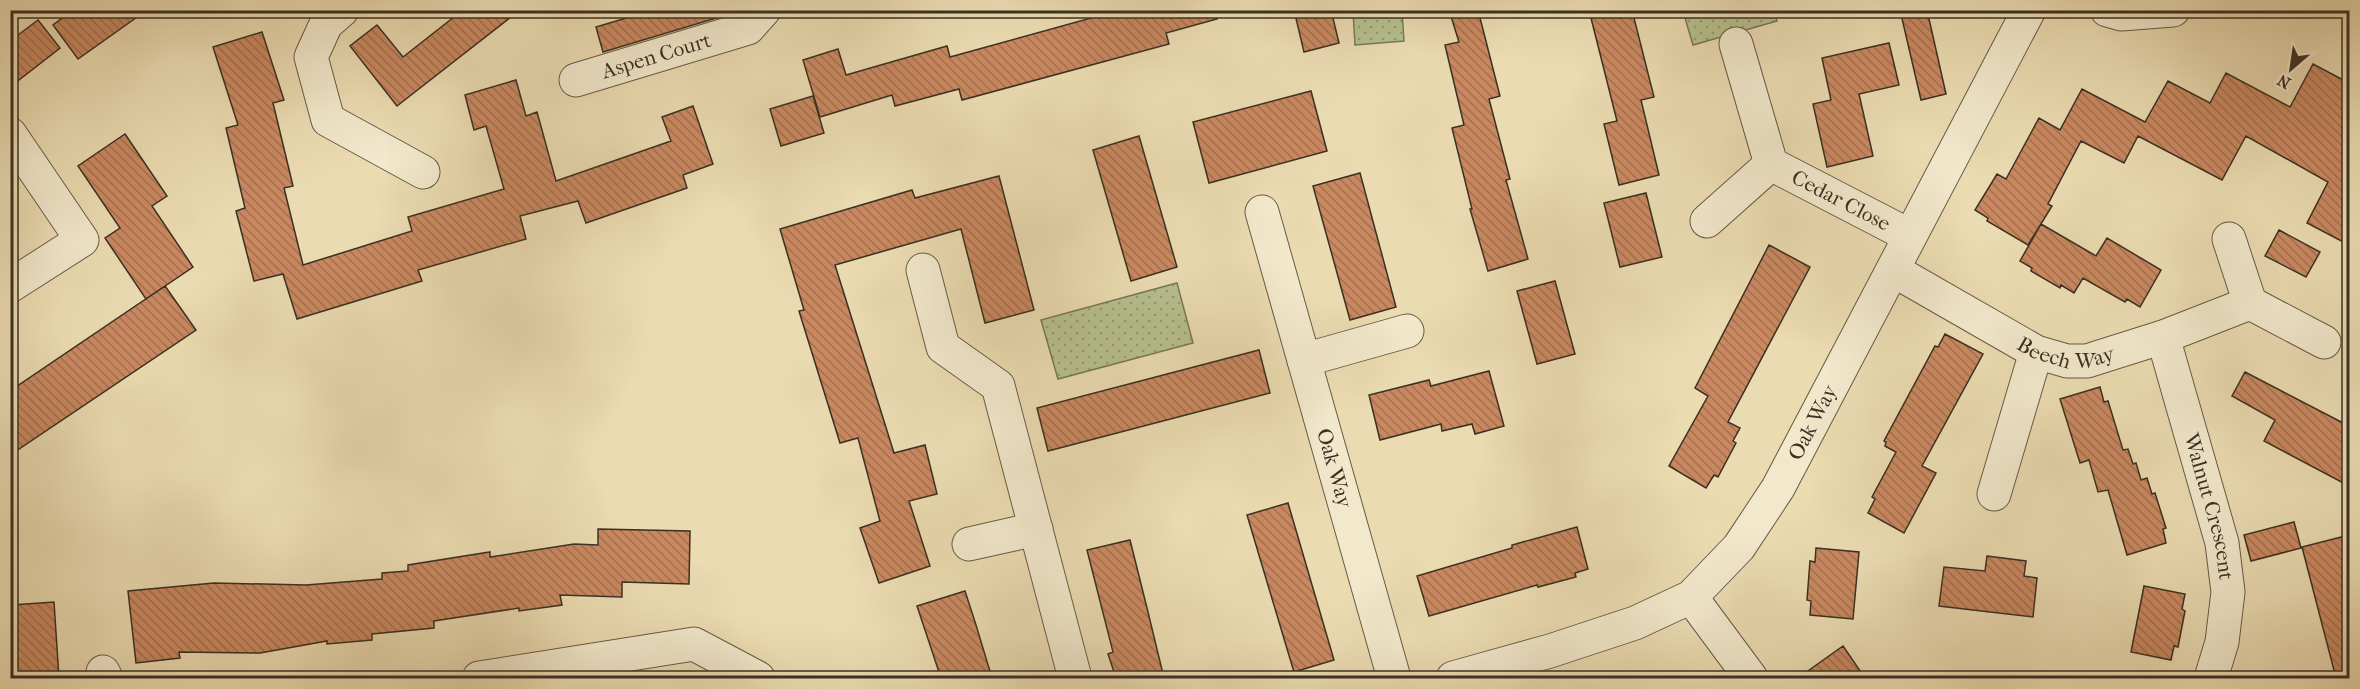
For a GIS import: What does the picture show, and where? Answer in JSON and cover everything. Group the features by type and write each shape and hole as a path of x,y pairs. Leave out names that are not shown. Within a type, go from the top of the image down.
{"street":[{"path":"342,10 326,24 311,57 328,120 423,172"},
{"name":"Aspen Court","path":"576,81 748,28 764,10"},
{"name":"Oak Way","path":"1453,678 1550,651 1635,623 1691,597 1739,547 1775,493 2029,10"},
{"path":"2107,10 2121,14 2174,10"},
{"name":"Cedar Close","path":"1736,44 1771,164 1910,236"},
{"path":"10,134 82,240 10,286"},
{"name":"Cedar Close","path":"1707,221 1771,164"},
{"name":"Oak Way","path":"1262,212 1394,678"},
{"path":"2229,239 2250,303 2324,342"},
{"path":"923,270 943,347 998,386 1076,678"},
{"name":"Beech Way","path":"1893,270 2036,352 2067,361 2087,361 2163,337 2250,303"},
{"path":"1304,360 1407,331"},
{"name":"Walnut Crescent","path":"2163,337 2222,543 2228,592 2222,642 2211,678"},
{"path":"1994,494 2036,352"},
{"path":"969,544 1036,529"},
{"path":"1691,597 1751,678"},
{"path":"480,678 694,644 758,678"}],"green space":[{"path":"1353,11 1402,11 1404,41 1355,45"},
{"path":"1683,11 1774,11 1777,21 1693,45"},
{"path":"1177,283 1193,343 1058,379 1041,320"}],"building":[{"path":"73,10 147,10 78,59 53,25"},
{"path":"463,10 520,10 397,106 350,46 377,25 403,57"},
{"path":"653,10 722,10 723,16 603,52 596,27"},
{"path":"1120,10 1216,10 1217,19 1166,33 1169,44 962,100 959,89 895,106 892,95 820,117 803,60 838,49 846,75 947,46 950,57"},
{"path":"1294,10 1331,10 1339,43 1304,52"},
{"path":"1449,10 1478,10 1500,96 1489,99 1510,179 1506,180 1528,259 1488,271 1470,209 1472,209 1452,128 1464,125 1445,45 1459,42"},
{"path":"1632,10 1654,97 1641,100 1659,175 1619,185 1604,124 1617,121 1591,18"},
{"path":"1900,10 1927,10 1946,94 1921,100"},
{"path":"38,20 60,48 10,87 10,41"},
{"path":"262,32 284,100 273,103 293,186 284,188 303,265 412,231 408,217 504,189 486,126 474,130 465,95 516,80 526,116 537,112 556,181 671,141 662,117 693,106 713,164 683,175 687,188 586,223 578,201 520,216 526,239 418,270 422,281 297,319 283,274 254,281 236,211 245,208 226,128 238,125 213,47"},
{"path":"1889,43 1899,85 1859,94 1873,156 1827,167 1813,104 1831,100 1822,58"},
{"path":"2313,64 2349,83 2349,245 2307,223 2328,182 2246,136 2222,180 2138,136 2124,163 2081,141 2048,204 2052,206 2028,245 1987,221 1988,218 1975,210 1997,174 2006,179 2039,118 2060,130 2082,89 2145,122 2168,81 2210,103 2226,73 2290,107"},
{"path":"1311,91 1327,151 1209,183 1193,122"},
{"path":"813,96 824,133 781,146 770,109"},
{"path":"125,134 167,196 152,206 193,267 146,299 105,238 120,228 78,166"},
{"path":"1139,136 1177,267 1131,281 1093,150"},
{"path":"1360,173 1396,307 1350,320 1313,186"},
{"path":"999,176 1034,310 985,323 961,229 835,265 894,453 925,445 937,494 909,501 930,566 879,583 860,528 880,521 858,438 840,443 799,311 804,310 780,229 912,190 915,198"},
{"path":"1646,193 1662,257 1620,267 1604,203"},
{"path":"2041,224 2096,256 2107,238 2161,270 2140,307 2127,299 2125,302 2083,278 2074,293 2061,285 2060,288 2031,271 2032,268 2020,261"},
{"path":"2279,230 2320,252 2306,277 2265,256"},
{"path":"1769,245 1810,267 1728,422 1740,428 1733,441 1736,443 1718,477 1714,475 1706,488 1669,466 1708,396 1695,388"},
{"path":"1555,281 1575,354 1537,364 1517,291"},
{"path":"165,286 196,330 10,455 10,391"},
{"path":"1945,334 1983,354 1922,466 1936,473 1904,533 1868,513 1875,499 1872,497 1896,452 1885,446 1884,441 1935,346 1938,347"},
{"path":"1259,350 1270,393 1048,451 1037,408"},
{"path":"1489,371 1504,426 1475,434 1472,424 1442,431 1441,424 1380,440 1369,395 1429,380 1431,386"},
{"path":"2245,372 2349,426 2349,486 2264,441 2275,420 2232,396"},
{"path":"2100,387 2104,402 2108,401 2123,450 2128,449 2133,464 2136,463 2141,480 2147,478 2152,494 2155,493 2166,528 2163,529 2166,543 2127,555 2108,490 2098,492 2089,460 2080,463 2060,399"},
{"path":"1288,503 1334,660 1294,672 1247,515"},
{"path":"2294,522 2301,548 2251,561 2244,535"},
{"path":"1577,527 1588,569 1575,573 1576,577 1538,587 1537,585 1429,616 1417,576 1512,548 1512,545"},
{"path":"598,529 690,531 689,584 622,582 622,597 560,595 562,605 519,611 519,608 434,621 434,628 372,634 372,640 327,644 327,641 260,653 179,652 180,658 136,663 128,591 214,583 306,585 382,579 382,573 408,571 408,565 490,552 490,557 574,544 598,545"},
{"path":"2349,535 2349,678 2336,678 2302,547"},
{"path":"1130,540 1164,678 1116,678 1108,654 1113,652 1087,550"},
{"path":"1816,548 1859,552 1853,619 1810,615 1811,601 1807,600 1810,561 1815,562"},
{"path":"1987,556 2026,561 2024,576 2037,578 2033,617 1939,606 1944,567 1985,571"},
{"path":"2144,586 2185,594 2182,609 2185,611 2178,647 2174,646 2171,660 2131,652"},
{"path":"965,591 992,678 941,678 917,606"},
{"path":"54,602 59,678 17,678 12,605"},
{"path":"1843,646 1865,678 1798,678"}]}
